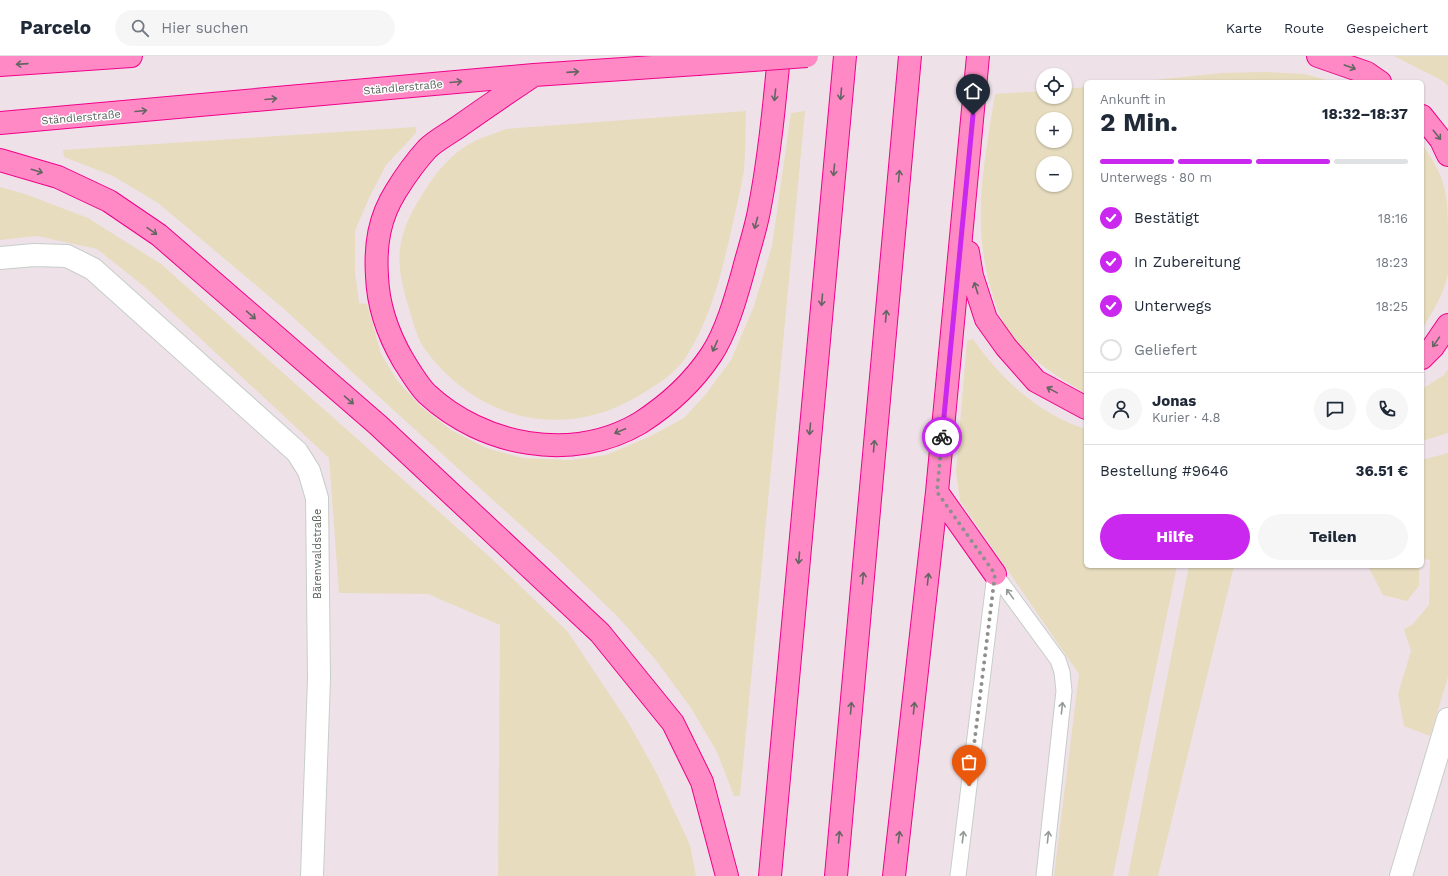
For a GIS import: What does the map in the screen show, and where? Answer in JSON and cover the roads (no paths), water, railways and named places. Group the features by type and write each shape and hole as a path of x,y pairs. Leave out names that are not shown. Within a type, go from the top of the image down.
{"highway":[{"path":"0,65 131,56"},
{"path":"534,75 428,148 395,192 376,242 377,290 384,318 396,347 425,392 448,410 475,428 512,441 544,445 576,444 604,438 638,424 671,401 694,378 713,352 734,303 759,214 772,125 779,56"},
{"name":"Ständlerstraße","path":"0,124 534,75 807,56"},
{"path":"770,876 845,56"},
{"path":"836,876 910,56"},
{"path":"894,876 937,492 964,218 978,56"},
{"path":"1318,56 1367,73 1377,80"},
{"path":"1424,119 1441,140 1448,155"},
{"path":"0,160 58,177 109,201 159,236 378,425 600,633 674,723 702,782 727,876"},
{"path":"964,218 972,276 986,319 1006,347 1036,381 1084,407"},
{"path":"1424,356 1433,347 1448,325"},
{"path":"937,492 995,574"}],"street":[{"name":"Bärenwaldstraße","path":"0,258 34,255 66,256 93,269 297,452 310,471 317,498 319,680 312,876"},
{"path":"1401,876 1448,719"}],"lane":[{"path":"958,876 995,574"},
{"path":"995,574 1058,660 1062,672 1064,691 1044,876"}]}
